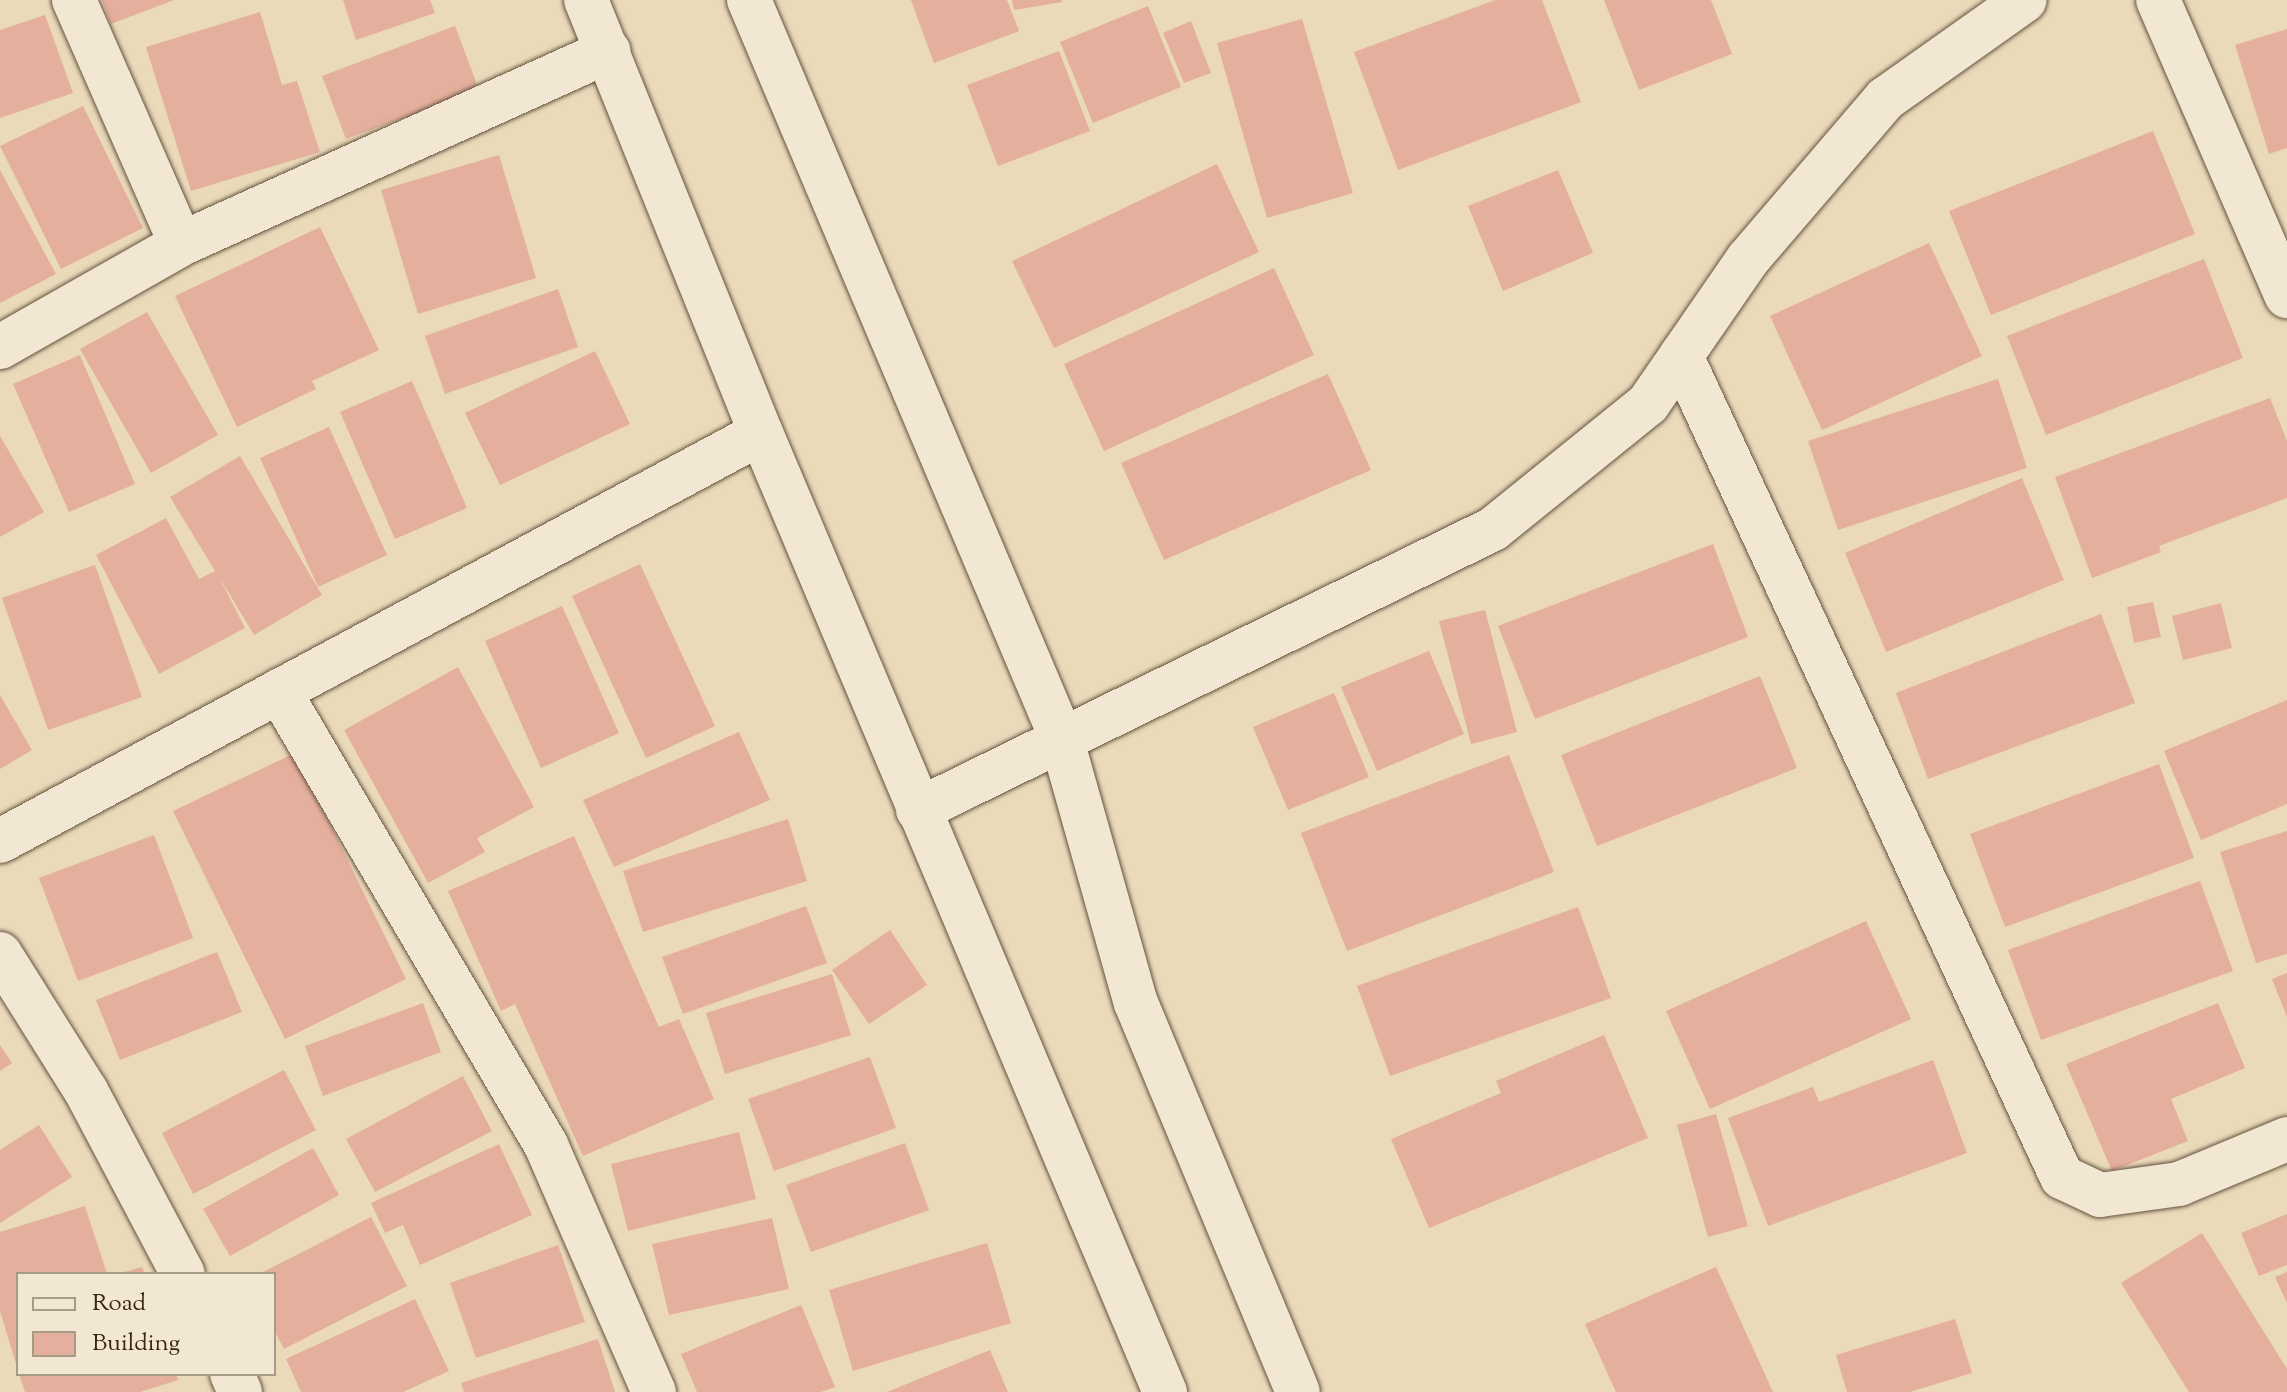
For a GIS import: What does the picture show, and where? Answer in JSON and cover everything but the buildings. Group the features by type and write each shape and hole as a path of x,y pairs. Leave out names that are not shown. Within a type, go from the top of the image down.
{"street":[{"path":"74,0 181,244"},
{"path":"586,0 761,433 1165,1392"},
{"path":"749,0 1061,737 1136,1003 1298,1392"},
{"path":"918,810 1061,737 1493,529 1648,404 1748,259 1885,99 2025,0"},
{"path":"2158,0 2287,296"},
{"path":"0,347 181,244 608,51"},
{"path":"1681,356 2062,1177 2100,1195 2179,1184 2287,1139"},
{"path":"0,841 761,433"},
{"path":"279,691 546,1145 654,1392"},
{"path":"0,954 86,1091 182,1272"}]}
